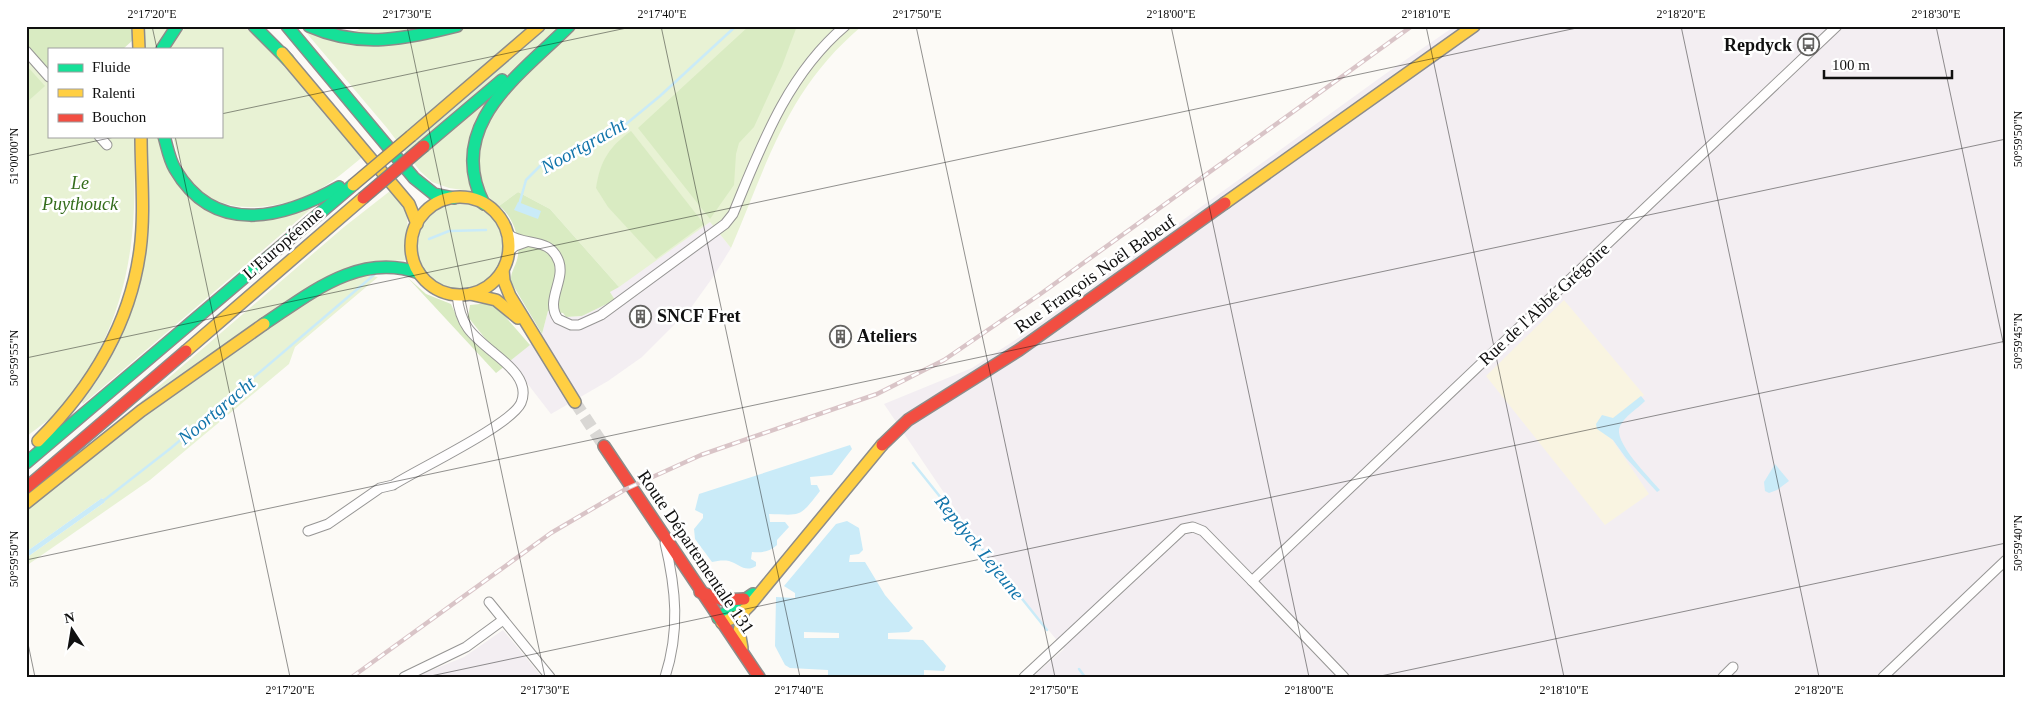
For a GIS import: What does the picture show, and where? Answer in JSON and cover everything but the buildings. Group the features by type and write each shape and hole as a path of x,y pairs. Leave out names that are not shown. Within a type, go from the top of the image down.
{"main road":[{"path":"138,26 139,48"},
{"path":"163,48 177,26"},
{"path":"254,26 288,60"},
{"path":"261,26 406,200 417,224"},
{"path":"287,26 414,178 434,194 471,199 484,204 497,214 508,234 509,251 503,270 488,286 470,294"},
{"path":"309,26 344,39 376,41 405,38 457,26"},
{"name":"L'Européenne","path":"26,463 351,182 486,72 539,26"},
{"name":"L'Européenne","path":"26,488 564,26"},
{"path":"484,204 475,185 473,168 476,142 486,115 499,94 569,26"},
{"name":"Rue François Noël Babeuf","path":"743,653 739,631 744,610 883,442 908,420 1019,350 1474,26"},
{"path":"26,452 63,416 88,385 109,350 122,319 134,283 140,241 141,138"},
{"path":"165,138 174,170 187,189 209,206 231,215 263,216 292,211 315,202 351,182"},
{"path":"454,198 432,207 417,224 412,247 414,262 419,273 436,288 457,295 470,294 488,297 500,302 516,316 535,338"},
{"path":"26,503 128,420 223,351 321,286 347,273 370,268 391,267 419,273"},
{"path":"503,270 508,293 575,402"},
{"name":"Route Départementale 131","path":"604,446 700,592 760,677"},
{"name":"Rue François Noël Babeuf","path":"720,620 766,583"},
{"path":"700,592 728,600 750,597"},
{"name":"Rue François Noël Babeuf","path":"720,620 744,610"}],"street":[{"path":"508,234 517,239 534,241 549,247 559,263 560,274 553,306 556,316 561,321 570,325 584,324 619,304 725,224 733,214 765,136 787,96 809,63 845,26"},
{"name":"Rue de l'Abbé Grégoire","path":"1252,581 1837,26"},
{"path":"26,51 48,76"},
{"path":"101,138 107,145"},
{"path":"509,251 518,244 534,241"},
{"path":"308,531 328,524 380,488 393,485 483,434 509,417 518,407 522,395 519,378 511,367 466,328 460,316 457,295"},
{"path":"1024,677 1182,529 1193,527 1203,531 1344,677"},
{"path":"664,538 673,575 676,614 674,644 665,677"},
{"path":"1883,677 2006,560"},
{"path":"489,602 550,677"},
{"path":"404,677 466,648 503,620"},
{"path":"1722,677 1734,667"}],"shaded area":[{"path":"1455,26 2006,26 2006,677 1032,677 1064,649 982,549 884,404 972,368 1029,331 1388,72"},
{"path":"710,222 731,248 690,309 642,357 608,381 551,414 510,361 542,334 548,311 566,317 582,316 615,300 610,292"},
{"path":"1564,300 1644,395 1605,429 1649,494 1605,525 1486,376"},
{"path":"503,630 542,677 415,677 464,657"}],"green space":[{"path":"26,26 133,26 133,40 124,48 48,48 48,72 26,51"},
{"path":"142,26 171,26 159,48 143,48"},
{"path":"187,26 241,26 265,45 362,157 341,175 320,189 293,201 263,207 248,207 218,201 205,195 186,174 178,156 174,138 222,138 222,48 170,48 174,39"},
{"path":"366,26 862,26 836,50 797,101 782,128 731,248 710,222 619,287 550,209 518,192 499,206 484,193 449,188 432,182 420,171 387,128 304,30 353,32"},
{"path":"749,26 797,26 782,66 754,127 739,143 736,154 734,185 710,219 638,128"},
{"name":"Le Puythouck","path":"26,51 48,72 48,138 134,138 135,165 131,246 120,298 111,324 99,351 72,397 58,412 26,437"},
{"path":"26,65 45,86 26,103"},
{"path":"631,131 704,224 656,259 608,207 596,188 600,170 607,155"},
{"path":"144,138 161,138 206,211 312,208 83,404 82,402 126,322"},
{"path":"390,191 404,207 406,214 408,226 407,260 375,262 345,269 115,424 344,227"},
{"path":"518,192 550,209 619,287 610,292 615,300 582,316 566,317 563,313 548,311 542,334 511,282 518,255 517,235 512,221 499,206"},
{"path":"460,204 484,211 496,223 503,247 496,271 484,283 460,290 436,283 424,271 417,247 424,223 436,211"},
{"path":"364,275 378,277 295,347 289,364 150,480 26,566 26,558 105,502 102,498 26,552 26,511 139,421 295,309 335,285"},
{"path":"408,278 426,294 451,304 461,324 473,339 505,366 496,373"},
{"path":"489,303 497,307 530,345 510,361 488,342 468,317 470,305"}],"water":[{"path":"518,202 541,211 538,219 514,210"},
{"path":"1641,396 1645,401 1625,419 1620,426 1619,433 1621,441 1633,459 1660,490 1657,492 1626,458 1613,440 1597,429 1596,424 1602,415 1613,418"},
{"path":"850,445 852,449 832,475 810,477 811,485 817,485 820,491 808,506 799,513 788,515 769,514 770,522 785,522 789,527 777,540 777,545 765,552 752,552 751,559 756,562 756,566 749,569 729,561 712,562 695,539 694,529 703,518 703,514 695,510 699,494"},
{"path":"1775,464 1789,481 1777,490 1769,493 1765,491 1764,482"},
{"path":"102,498 105,502 26,558 26,552"},
{"path":"847,521 859,528 863,550 859,554 850,555 849,562 865,562 885,595 913,628 909,632 888,633 888,639 923,640 946,666 944,671 924,670 924,677 800,677 828,676 828,670 790,668 785,665 775,646 776,597 795,598 795,593 784,586 836,524","holes":["804,632 839,633 839,638 804,638"]}],"waterway":[{"name":"Noortgracht","path":"519,205 526,180 542,164 620,129 660,96 736,26"},
{"name":"Noortgracht","path":"429,239 449,231 486,230"},
{"name":"Noortgracht","path":"103,501 171,448 375,274"},
{"name":"Repdyck Lejeune","path":"913,463 1047,630"},
{"name":"Repdyck Lejeune","path":"1079,669 1085,677"}],"tunnel":[{"path":"575,402 604,446"}],"railway":[{"path":"352,677 551,533 626,489 701,455 877,394 944,360 1039,295 1412,26"}],"traffic: fast":[{"path":"163,48 177,26"},
{"path":"254,26 288,60"},
{"path":"287,26 414,178 434,194 454,198"},
{"path":"309,26 347,38 365,40 401,38 457,26"},
{"path":"484,204 474,176 474,150 480,126 493,104 510,83 569,26"},
{"path":"424,146 502,80"},
{"path":"165,138 175,169 191,190 209,205 229,213 250,215 272,213 295,207 339,187"},
{"path":"26,463 353,185"},
{"path":"264,324 318,289 356,272 376,268 397,268 419,273"},
{"path":"718,618 753,594"}],"traffic: slow":[{"path":"138,26 139,48"},
{"path":"411,136 539,26"},
{"path":"1225,203 1474,26"},
{"path":"282,53 409,204 417,224"},
{"path":"353,185 411,136"},
{"path":"38,441 57,421 91,377 105,354 127,304 135,278 140,250 143,208 141,138"},
{"path":"460,197 470,198 487,205 501,219 508,236 509,246 508,256 501,273 487,287 470,294 460,295 450,294 433,287 419,273 412,256 411,246 412,236 419,219 433,205 450,198 460,197"},
{"path":"186,351 363,198"},
{"path":"503,270 504,281 510,296 575,402"},
{"path":"470,294 496,300 518,318"},
{"path":"26,503 141,411 264,324"},
{"path":"722,623 741,614 750,605 882,445"},
{"path":"742,648 739,631 744,610"}],"traffic: jam":[{"path":"363,198 424,146"},
{"path":"882,445 908,420 1019,350 1225,203"},
{"path":"26,488 186,351"},
{"path":"604,446 759,677"},
{"path":"700,592 723,600 744,599"}],"place":[{"name":"Repdyck","path":"1808,45"},
{"name":"SNCF Fret","path":"641,316"},
{"name":"Ateliers","path":"841,336"}]}
